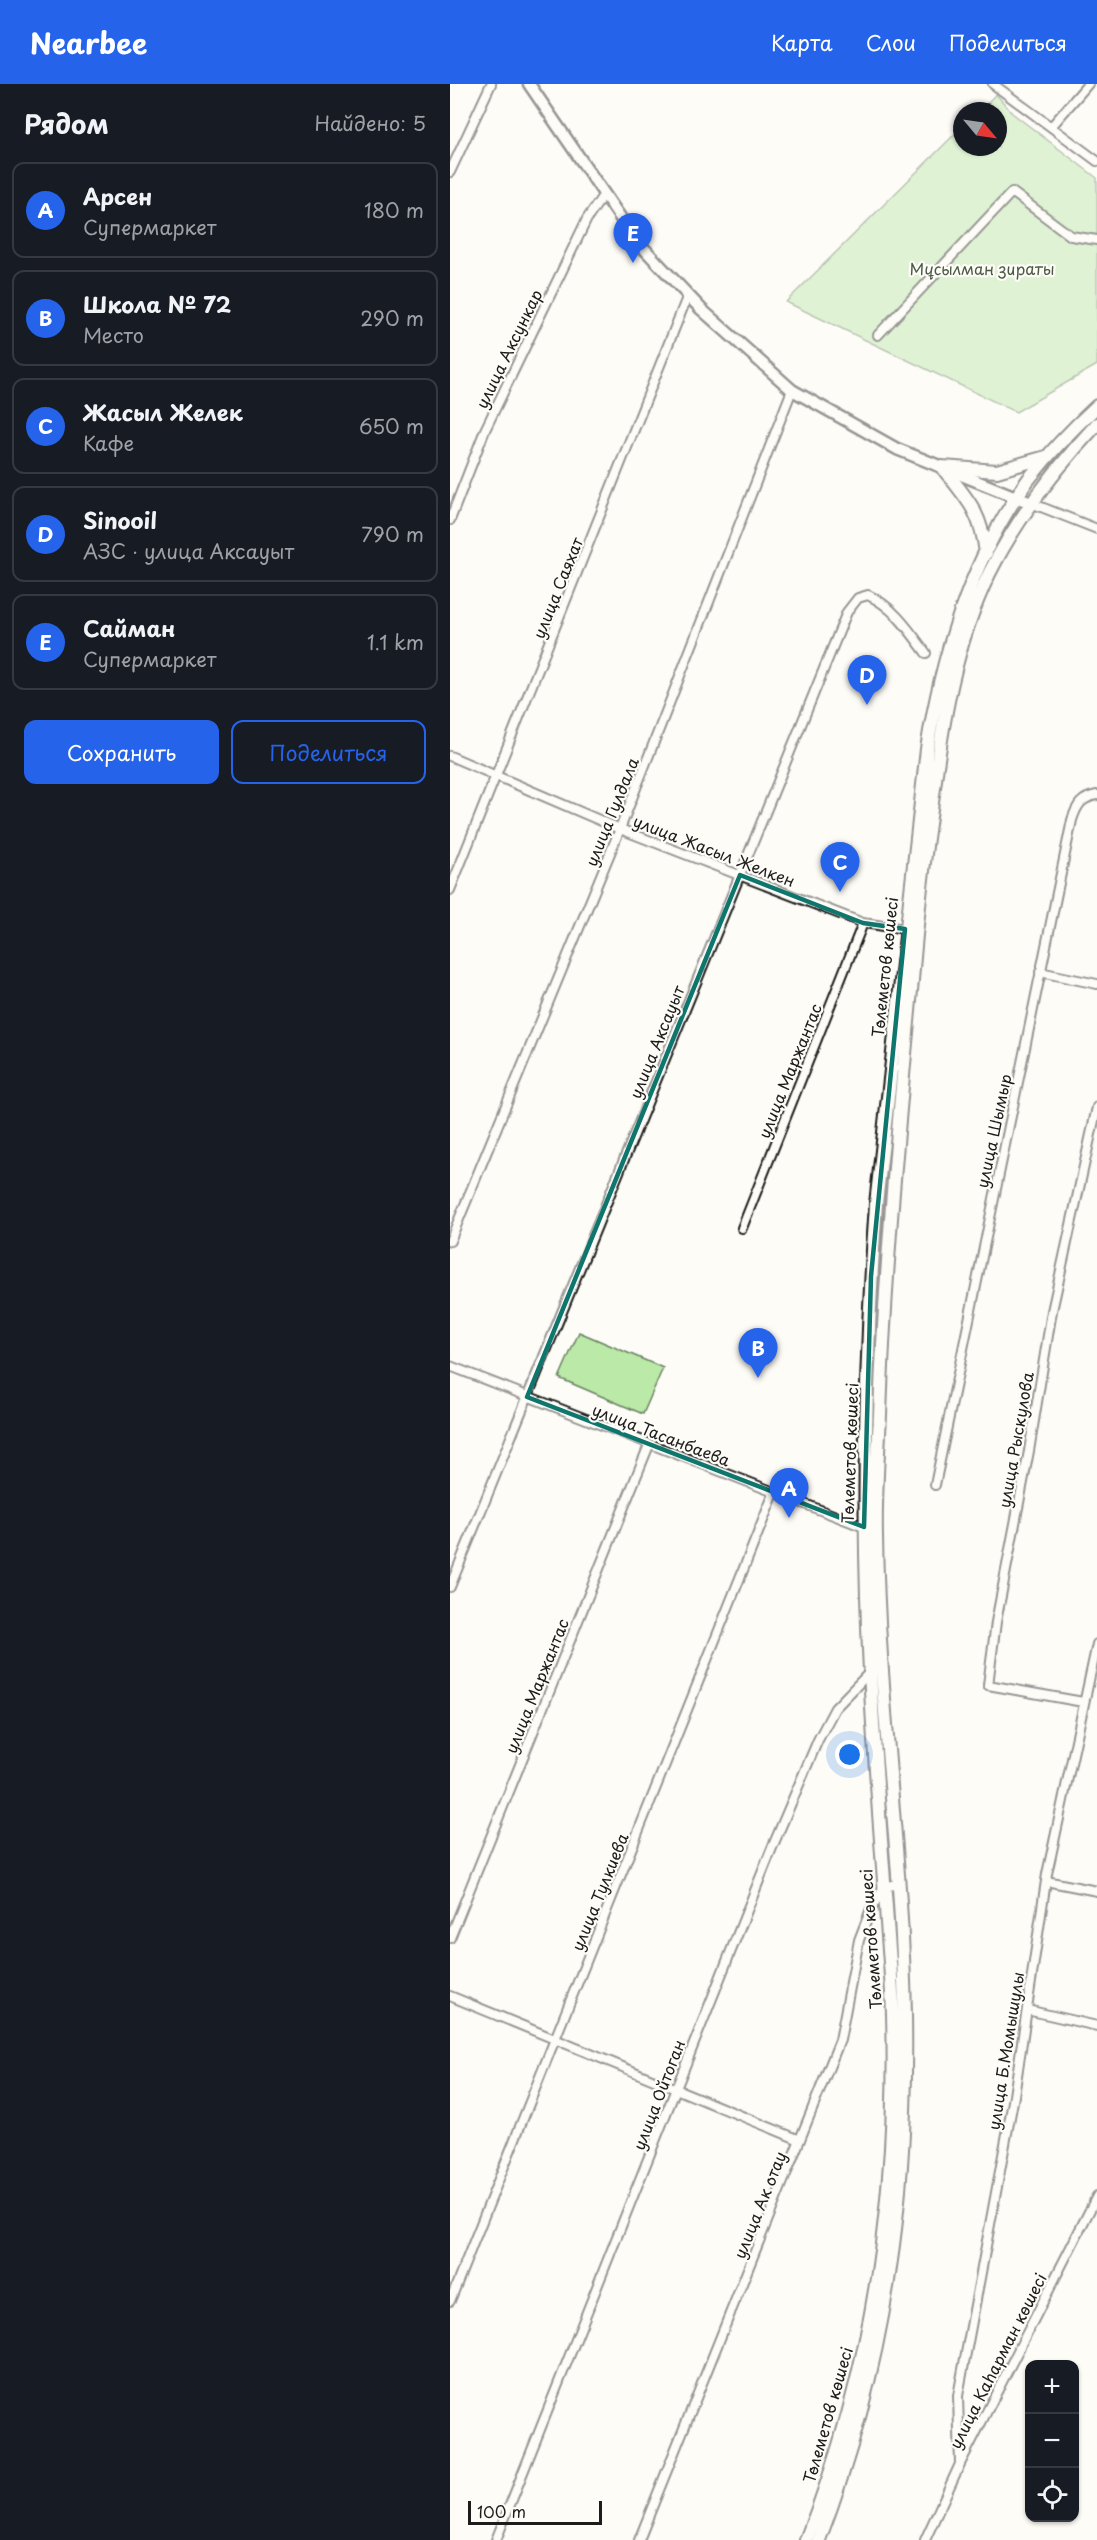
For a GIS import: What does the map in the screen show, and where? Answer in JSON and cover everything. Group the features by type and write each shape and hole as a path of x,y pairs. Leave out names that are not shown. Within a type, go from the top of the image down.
{"main road":[{"path":"532,85 634,239 688,295 792,390 897,449 1030,503"},
{"name":"Төлеметов көшесі","path":"819,2540 845,2470 884,2317 895,2243 902,2136 905,2014 870,1672 864,1527 873,1245 905,929 935,698 954,630 986,553 1017,497 1046,457 1097,406"},
{"name":"Төлеметов көшесі","path":"806,2540 843,2433 859,2372 871,2315 882,2239 891,2137 893,2014 891,1885 879,1664 875,1530 885,1278 915,942 938,755 953,674 978,599 996,561 1030,503 1097,424"},
{"path":"942,467 997,471 1046,457"},
{"path":"942,467 974,508 981,523 986,553"}],"street":[{"path":"450,172 491,84"},
{"path":"993,84 1097,161"},
{"path":"1052,128 1088,84"},
{"path":"878,335 1012,192 1071,236 1097,240"},
{"name":"улица Аксункар","path":"450,520 485,430 587,219 604,194"},
{"name":"улица Саяхат","path":"450,890 688,295"},
{"name":"улица Гулдала","path":"450,1241 620,830 792,390"},
{"path":"1030,503 1097,529"},
{"name":"улица Аксауыт","path":"450,1587 847,612 858,598 868,594 890,607 926,653"},
{"name":"улица Жасыл Желкен","path":"450,756 620,830 863,923 905,929"},
{"name":"улица Шымыр","path":"935,1485 1040,972 1077,805 1083,799 1097,795"},
{"name":"улица Маржантас","path":"742,1228 863,923"},
{"path":"1040,972 1097,984"},
{"name":"улица Рыскулова","path":"1083,1702 988,1685 996,1622 1029,1451 1052,1311 1097,1107"},
{"name":"улица Тасанбаева","path":"450,1366 864,1527"},
{"name":"улица Маржантас","path":"450,1938 649,1445"},
{"name":"улица Тулкиева","path":"450,2301 774,1493"},
{"name":"улица Б.Момышулы","path":"960,2464 958,2396 1014,2096 1046,1881 1097,1644"},
{"name":"улица Ойтоган","path":"496,2540 818,1740 835,1708 870,1672"},
{"path":"1046,1881 1097,1891"},
{"name":"улица Ак отау","path":"639,2540 840,2040 859,1940 871,1909 891,1885"},
{"path":"450,1996 800,2140"},
{"path":"1027,2010 1097,2026"},
{"name":"улица Каһарман көшесі","path":"925,2540 960,2464 1097,2196"}],"highlighted area":[{"path":"740,875 863,923 905,929 871,1276 864,1527 527,1397"}],"green space":[{"name":"Мұсылман зираты","path":"996,94 1003,102 988,102"},
{"name":"Мұсылман зираты","path":"1007,107 1097,178 1097,365 1016,412 786,302 953,136 953,156 1007,156"},
{"path":"579,1332 663,1368 643,1414 559,1378"}],"place":[{"name":"Сайман","path":"633,263"},
{"name":"Sinooil","path":"867,705"},
{"name":"Жасыл Желек","path":"840,892"},
{"name":"Школа № 72","path":"758,1378"},
{"name":"Арсен","path":"789,1518"}]}
